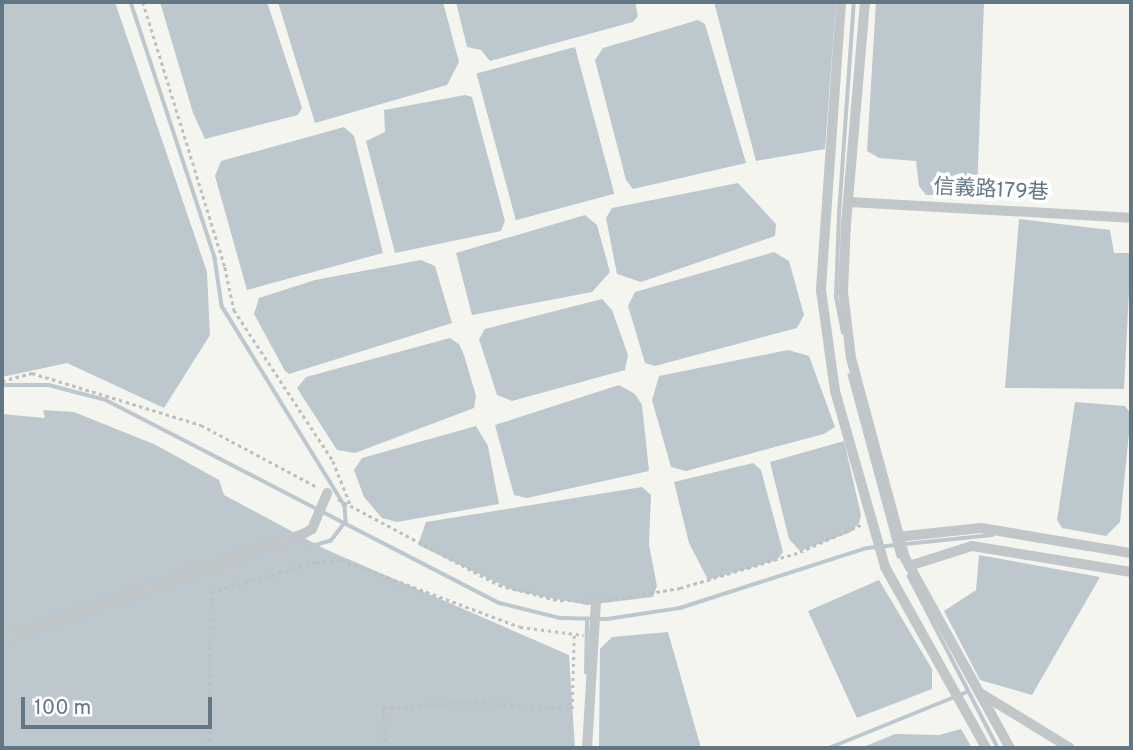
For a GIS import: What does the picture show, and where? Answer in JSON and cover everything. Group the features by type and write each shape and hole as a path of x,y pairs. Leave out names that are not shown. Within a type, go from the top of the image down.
{"street":[{"path":"841,2 821,290 835,390 878,550 986,748"},
{"path":"865,2 843,292 851,358 898,540 907,562 1010,748"},
{"name":"信義路179巷","path":"849,202 1131,218"},
{"path":"2,640 303,534 312,529 327,493"},
{"path":"898,540 981,528 1131,553"},
{"path":"907,562 972,547 1131,572"},
{"path":"587,748 591,635 596,604"},
{"path":"978,692 1070,748"}],"path":[{"path":"143,2 225,267 234,310 333,461 351,506"},
{"path":"2,381 32,373 201,425 499,585 561,601 596,604 680,588 800,552 870,527"},
{"path":"209,748 211,592 316,562 341,560 520,626 574,635 591,635"},
{"path":"385,748 383,708 468,702 572,709 574,635"}],"shaded area":[{"path":"2,2 115,2 207,272 210,335 164,408 67,363 2,377"},
{"path":"160,2 267,2 302,108 298,115 205,139 193,113"},
{"path":"278,2 443,2 459,62 447,85 315,123"},
{"path":"456,2 635,2 638,16 633,22 490,61 481,50 467,47"},
{"path":"714,2 836,2 825,149 756,161"},
{"path":"876,2 984,2 977,195 926,195 919,186 916,161 879,158 867,151"},
{"path":"698,20 705,24 746,163 633,189 626,180 595,60 603,48"},
{"path":"575,47 614,194 516,220 476,73"},
{"path":"465,95 472,97 505,221 501,231 395,253 366,141 385,132 384,110"},
{"path":"344,127 354,136 383,253 247,290 215,176 221,161"},
{"path":"738,183 776,224 775,236 641,282 617,274 606,218 612,208"},
{"path":"585,215 597,225 610,272 592,292 472,315 456,253"},
{"path":"1019,219 1110,230 1114,253 1131,253 1124,389 1005,388"},
{"path":"774,252 789,261 804,315 797,328 655,366 645,363 628,306 635,292"},
{"path":"421,260 435,266 452,323 289,374 285,371 254,314 259,298 315,280"},
{"path":"602,299 612,310 628,355 625,370 512,401 497,395 479,339 485,329"},
{"path":"450,338 459,344 464,355 476,396 474,408 355,453 337,450 297,388 306,377"},
{"path":"788,350 809,356 835,427 824,434 686,471 671,467 652,400 659,376"},
{"path":"619,385 635,394 642,405 649,471 527,498 514,495 495,425"},
{"path":"1075,402 1125,406 1131,414 1120,522 1106,536 1062,528 1057,520"},
{"path":"43,410 74,412 156,445 219,480 224,495 325,549 569,655 575,748 2,748 2,414 45,418"},
{"path":"476,426 488,446 499,504 397,522 382,518 364,497 354,470 362,458"},
{"path":"844,441 861,515 859,523 851,532 800,551 789,539 770,462"},
{"path":"753,463 761,470 783,552 777,560 708,580 689,543 674,482"},
{"path":"642,487 651,495 649,545 657,586 653,597 587,605 515,591 418,545 426,522"},
{"path":"979,555 1100,577 1032,695 980,680 944,611 976,590"},
{"path":"879,580 932,669 932,689 857,718 808,611"},
{"path":"668,632 701,748 599,748 600,649 612,637"},
{"path":"961,729 972,748 861,748 895,734 939,735"}],"waterway":[{"path":"131,2 215,258 222,306 345,506 346,522 331,541 314,546"},
{"path":"843,333 836,296 854,2"},
{"path":"850,375 899,556"},
{"path":"2,385 49,385 106,400 500,603 560,618 607,619 680,608 867,548 992,535"},
{"path":"909,576 998,748"},
{"path":"586,673 587,619"},
{"path":"829,748 967,692"}]}
